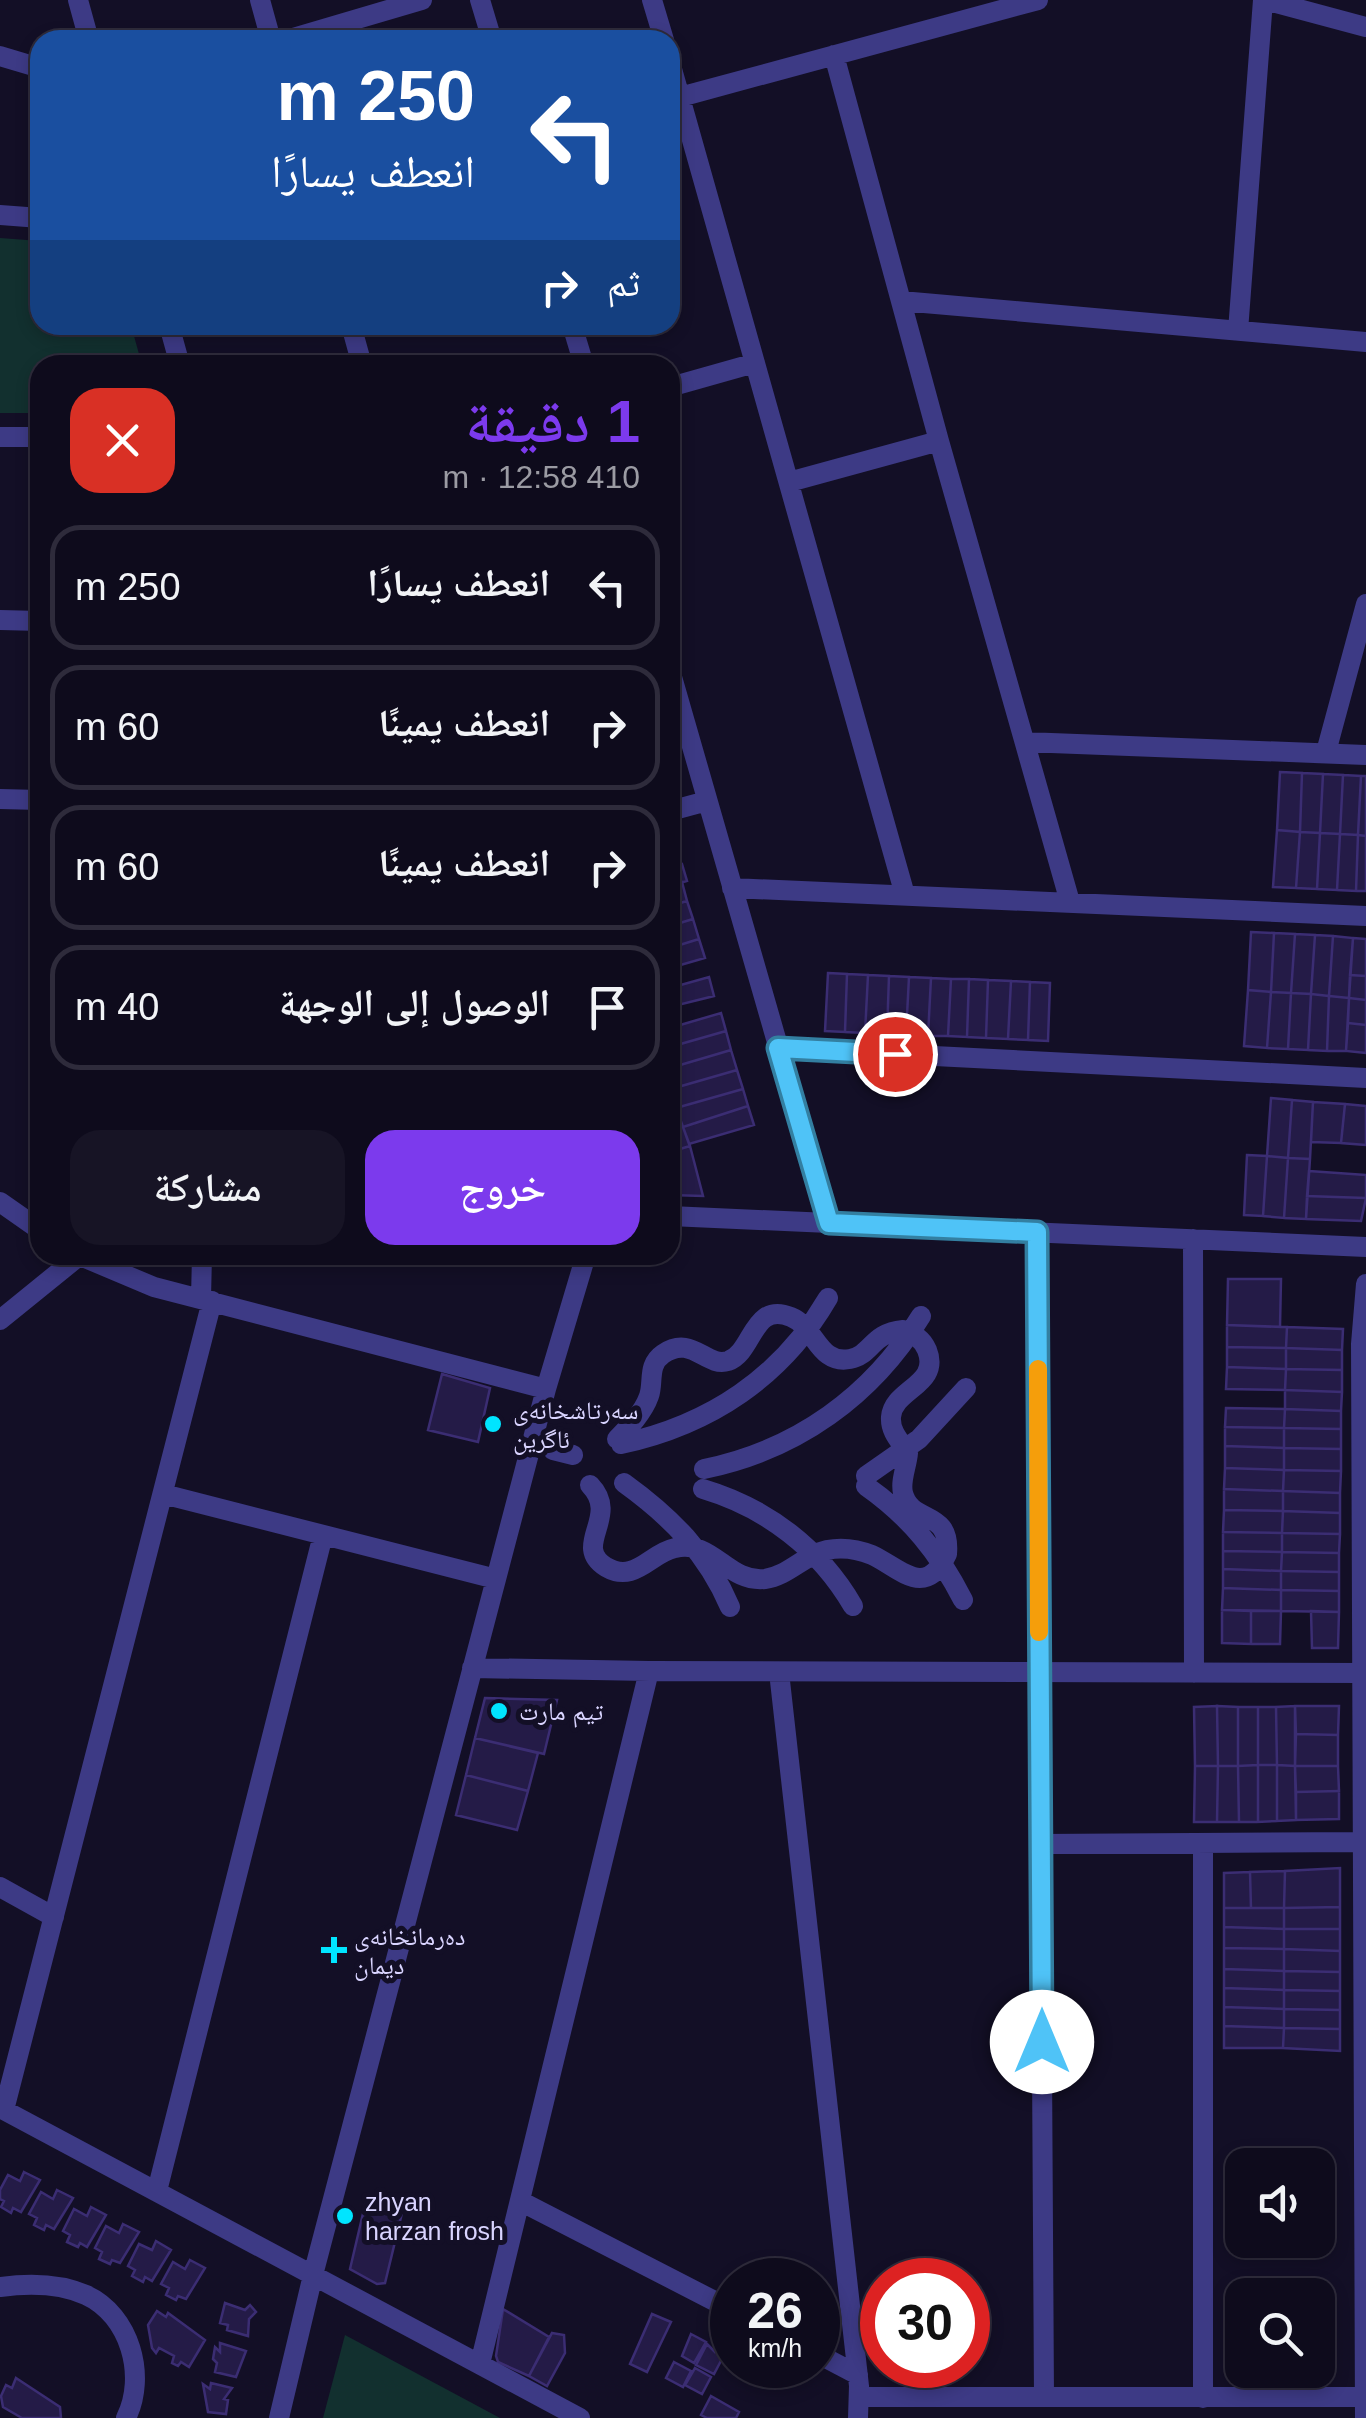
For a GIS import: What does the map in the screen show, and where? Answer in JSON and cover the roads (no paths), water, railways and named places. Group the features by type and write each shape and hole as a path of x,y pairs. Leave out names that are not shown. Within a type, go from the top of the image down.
{"street":[{"path":"78,0 86,30"},
{"path":"260,0 269,30"},
{"path":"320,30 422,0"},
{"path":"480,0 489,30"},
{"path":"652,0 661,30"},
{"path":"905,895 680,97 1038,0"},
{"path":"1238,331 1264,0 1366,28"},
{"path":"834,55 1070,902"},
{"path":"0,56 30,65"},
{"path":"0,216 30,218"},
{"path":"900,301 1366,342"},
{"path":"680,384 755,363"},
{"path":"0,437 30,438"},
{"path":"789,482 939,441"},
{"path":"1326,752 1366,604"},
{"path":"0,620 30,621"},
{"path":"680,705 829,1223"},
{"path":"1024,742 1366,755"},
{"path":"0,799 30,800"},
{"path":"680,808 707,800"},
{"path":"732,888 1366,916"},
{"path":"778,1048 1366,1078"},
{"path":"0,1202 30,1223"},
{"path":"680,1216 1366,1247"},
{"path":"1037,1232 1044,2397"},
{"path":"1192,1239 1194,1673"},
{"path":"0,1320 66,1265"},
{"path":"103,1265 154,1286 546,1390"},
{"path":"203,1265 207,1300 163,1494 2,2109 580,2418"},
{"path":"279,2418 472,1668 583,1265"},
{"path":"1365,2418 1361,1344 1366,1284"},
{"path":"828,1298 808,1329 774,1370 720,1408 664,1434 619,1442 644,1407 651,1391 653,1367 666,1352 688,1348 716,1362 731,1360 743,1348 755,1325 770,1316 792,1317 808,1329 820,1350 850,1359 881,1335 916,1324"},
{"path":"590,1486 603,1510 592,1540 594,1549 601,1563 620,1572 637,1570 668,1549 696,1547 710,1552 728,1569 750,1578 782,1574 814,1554 844,1548 861,1551 904,1576 914,1578 934,1572 943,1562 948,1542 945,1530 939,1522 912,1508 902,1490 908,1458 894,1432 891,1414 896,1403 918,1386 929,1364 929,1354 916,1324"},
{"path":"854,1606 814,1554 772,1519 722,1495 704,1479 814,1427 868,1385 916,1324"},
{"path":"963,1600 943,1562 866,1481 932,1426 966,1388"},
{"path":"624,1483 656,1506 696,1547 730,1607"},
{"path":"163,1494 496,1578"},
{"path":"157,2192 323,1535"},
{"path":"472,1668 1364,1674"},
{"path":"480,2364 648,1671"},
{"path":"779,1672 858,2375 858,2407 1044,2397 1365,2397"},
{"path":"1040,1844 1363,1842"},
{"path":"1203,1843 1203,2398"},
{"path":"0,1888 54,1917"},
{"path":"520,2201 710,2299"},
{"path":"0,2288 52,2285 88,2296 115,2317 130,2347 136,2380 126,2418"},
{"path":"840,2366 858,2375"}],"place":[{"name":"سەرتاشخانەی ئاگرین","path":"493,1424"},
{"name":"تیم مارت","path":"499,1711"},
{"name":"دەرمانخانەی دیمان","path":"334,1950"},
{"name":"zhyan harzan frosh","path":"345,2216"}]}
